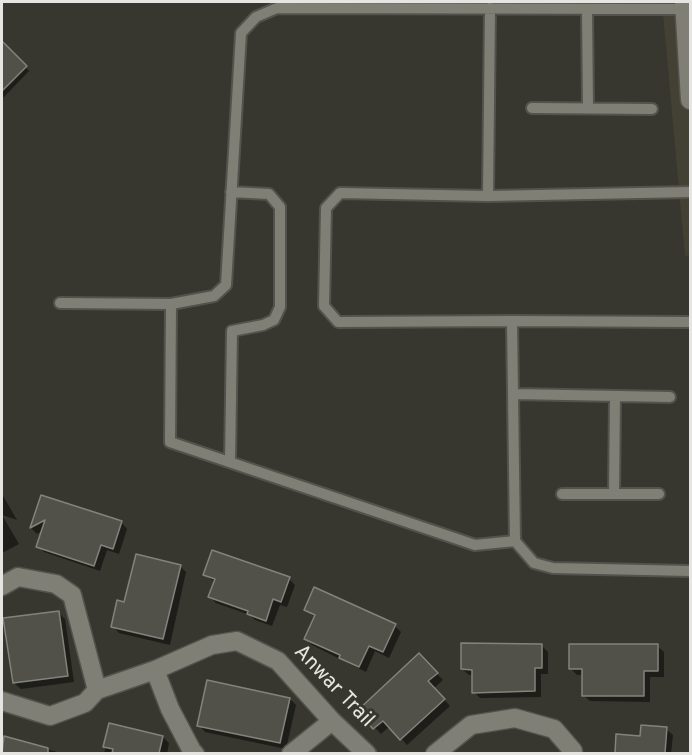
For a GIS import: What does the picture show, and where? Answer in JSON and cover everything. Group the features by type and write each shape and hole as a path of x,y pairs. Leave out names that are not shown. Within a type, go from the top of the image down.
{"street":[{"path":"684,5 690,100"},
{"path":"2,586 18,577 56,584 72,595 97,690"},
{"name":"Anwar Trail","path":"2,701 50,716 85,704 97,690 154,670 212,645 237,641 278,660 332,721 367,753"},
{"path":"154,670 170,709 195,753"},
{"path":"435,753 471,725 515,718 554,729 573,750 573,753"},
{"path":"291,753 332,721"}],"lane":[{"path":"60,303 171,304 214,296 226,285 241,33 256,17 277,8 587,9 684,5"},
{"path":"488,196 490,8"},
{"path":"587,9 588,108"},
{"path":"532,108 652,109"},
{"path":"231,192 269,194 280,207 280,307 274,320 232,331 231,462"},
{"path":"690,192 488,196 340,193 326,208 324,306 338,322 690,322"},
{"path":"171,304 170,441 475,545 515,541"},
{"path":"512,321 515,541 534,563 553,568 690,571"},
{"path":"514,394 670,396"},
{"path":"614,494 615,396"},
{"path":"562,494 659,494"}],"shaded area":[{"path":"662,2 690,2 690,255 685,256"}],"building":[{"path":"2,41 27,66 2,91"},
{"path":"41,495 122,521 113,549 101,545 94,566 36,547 45,520 30,528"},
{"path":"212,550 290,577 281,602 273,599 266,621 247,614 248,611 208,597 215,579 203,575"},
{"path":"136,554 181,565 163,639 111,627 117,600 124,602"},
{"path":"314,587 396,624 383,652 369,646 359,667 339,658 340,655 304,639 315,615 304,610"},
{"path":"59,611 68,676 13,683 3,618"},
{"path":"461,643 542,644 542,668 535,668 535,691 472,693 472,670 461,669"},
{"path":"569,644 658,644 658,671 644,671 644,696 582,696 582,669 569,669"},
{"path":"419,653 438,673 428,681 445,699 400,740 383,721 373,729 357,711"},
{"path":"207,680 290,698 280,743 197,726"},
{"path":"109,723 163,736 159,753 112,753 113,749 103,747"},
{"path":"641,725 667,727 665,753 615,753 616,734 640,736"},
{"path":"4,736 48,748 48,753 2,753"}]}
